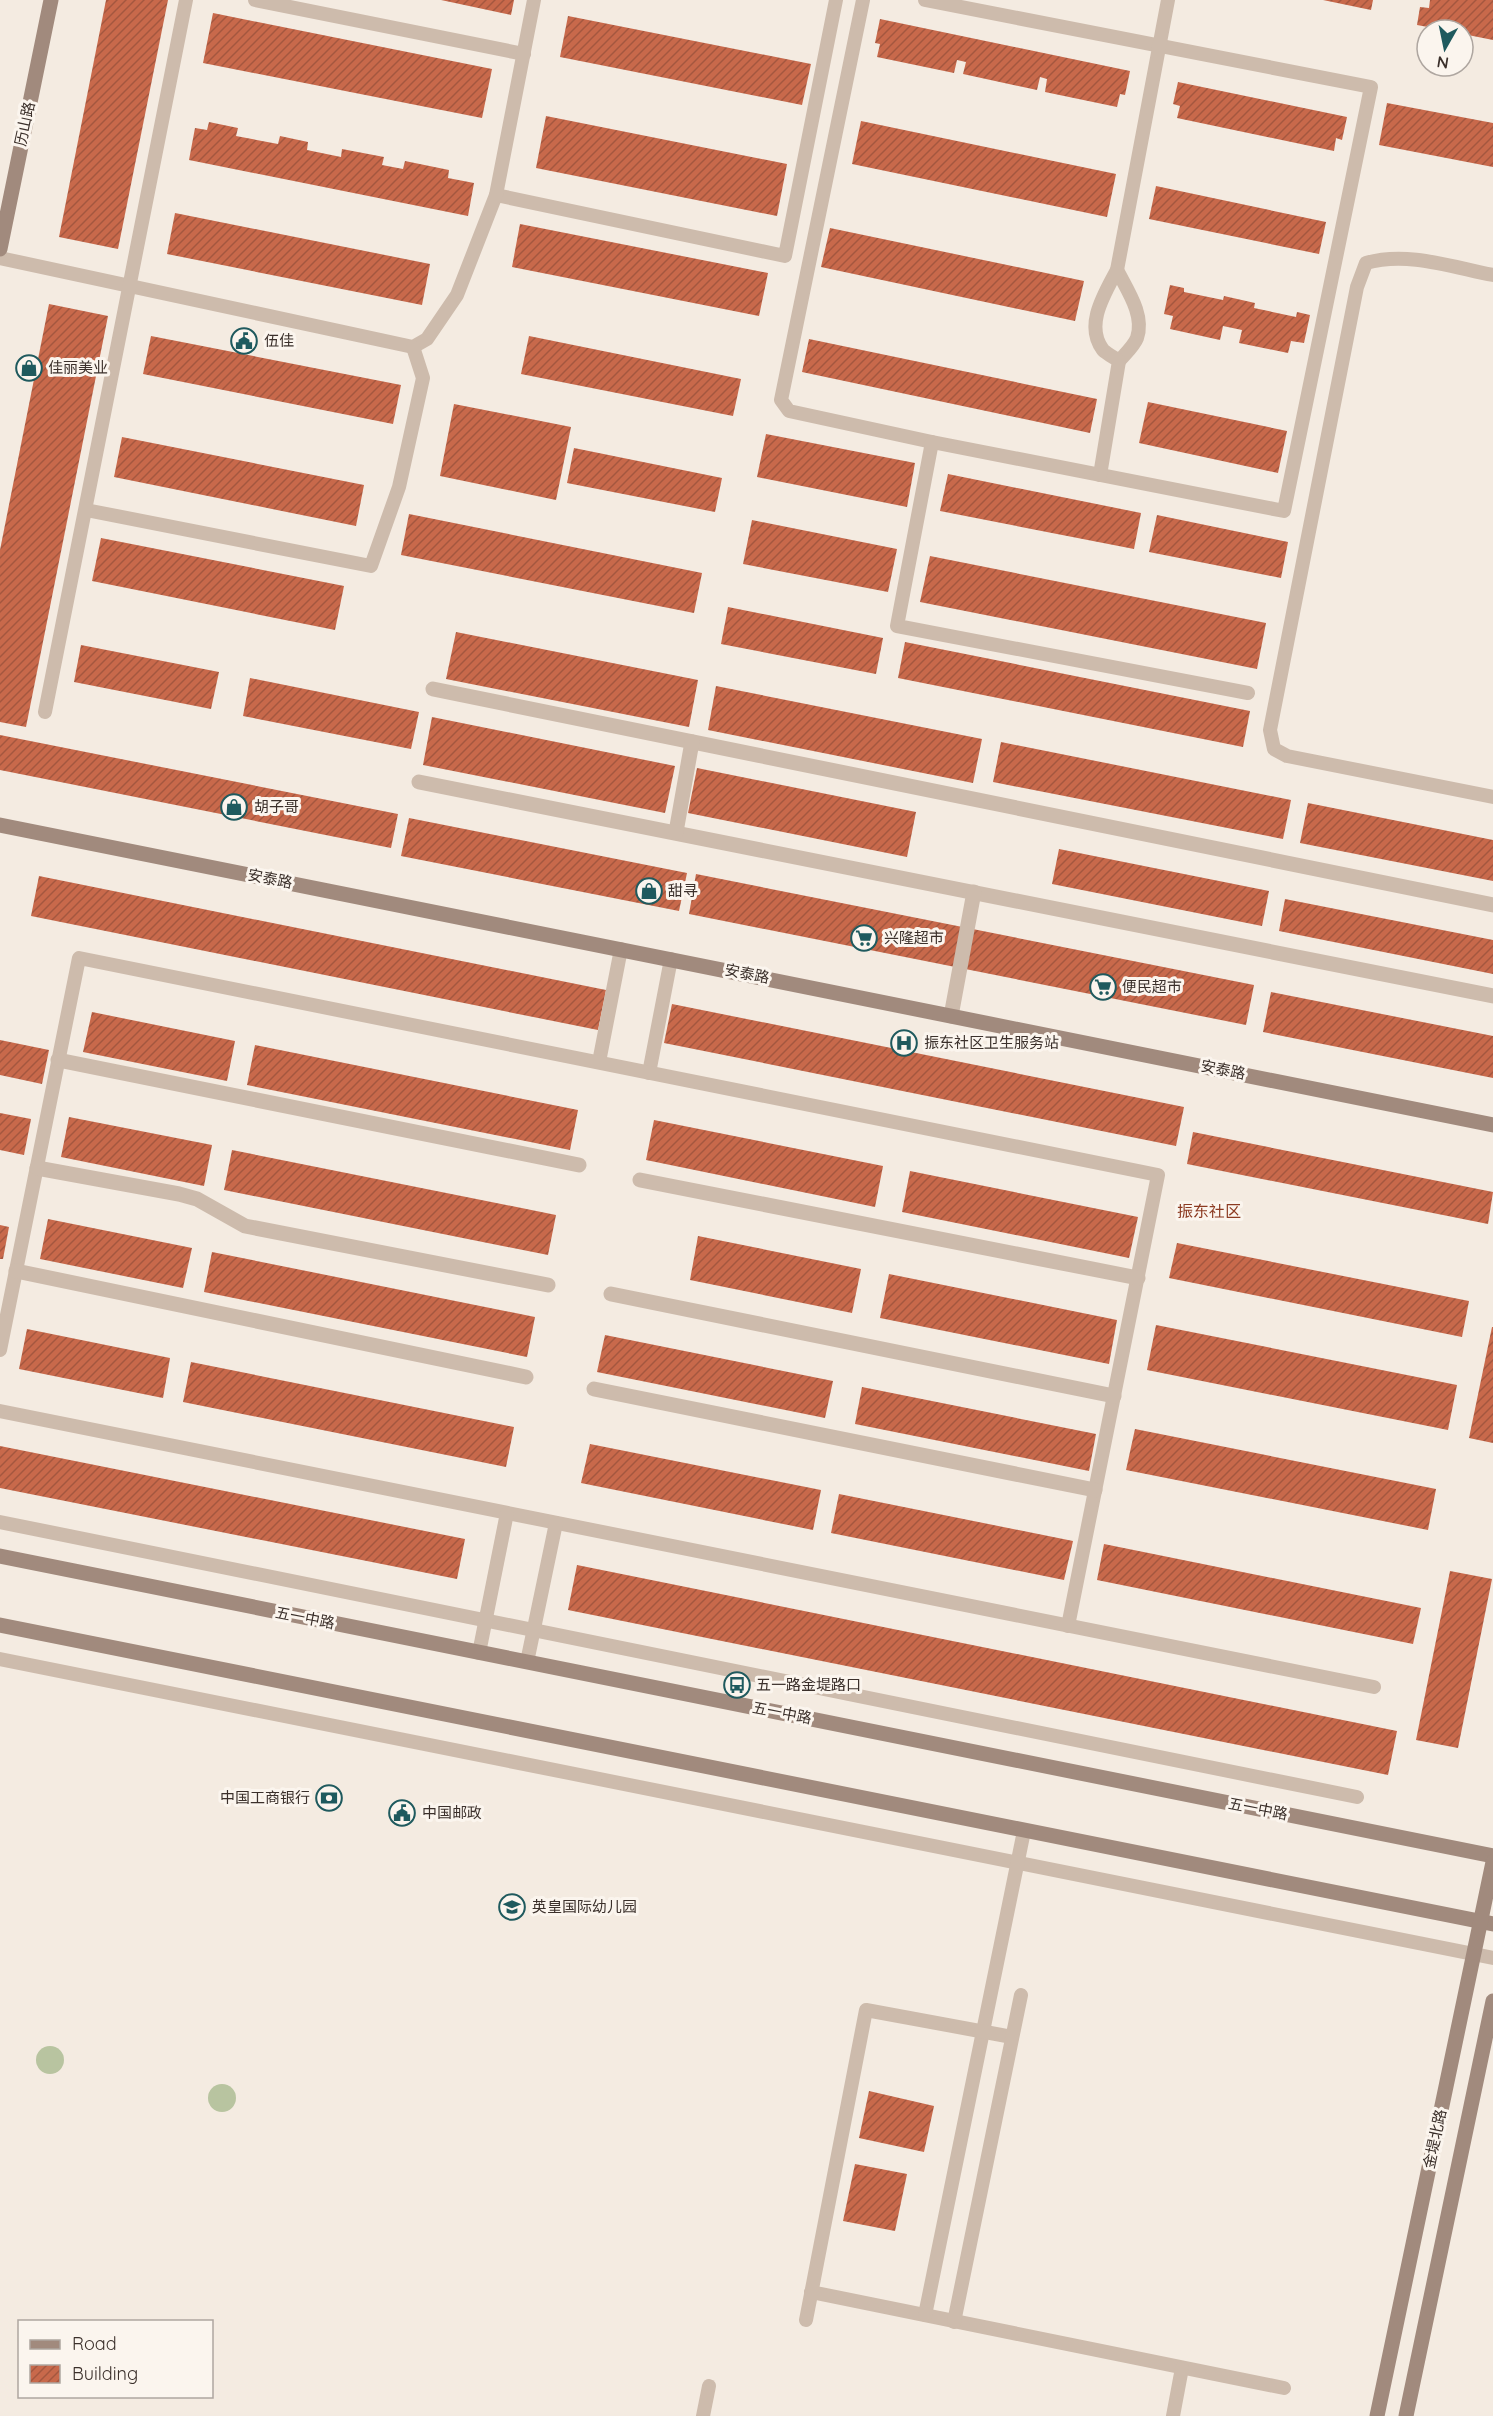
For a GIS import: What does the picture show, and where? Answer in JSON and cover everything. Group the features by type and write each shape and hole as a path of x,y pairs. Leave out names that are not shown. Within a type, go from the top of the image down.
{"street":[{"name":"历山路","path":"0,249 51,0"},
{"path":"433,689 1493,905"},
{"path":"675,832 692,742"},
{"path":"419,782 1493,996"},
{"name":"安泰路","path":"0,825 1493,1125"},
{"path":"951,1016 974,892"},
{"path":"58,1060 579,1165"},
{"path":"37,1168 197,1199 245,1226 548,1286"},
{"path":"640,1180 1138,1278"},
{"path":"16,1271 526,1377"},
{"path":"611,1294 1114,1396"},
{"path":"594,1389 1095,1490"},
{"name":"五一中路","path":"0,1556 1493,1856"},
{"path":"0,1625 1487,1923"},
{"name":"金堤北路","path":"1377,2416 1474,1954 1487,1923 1493,1862"},
{"name":"金堤北路","path":"1406,2416 1493,2001"}],"lane":[{"path":"45,712 186,0"},
{"path":"255,0 524,54"},
{"path":"0,258 412,346 427,339 457,295 496,195 534,0"},
{"path":"496,195 785,256 836,0"},
{"path":"863,0 781,400 789,411 932,442 1284,511 1371,87 925,0"},
{"path":"1119,361 1104,351 1095,327 1101,301 1117,270 1168,0"},
{"path":"1493,275 1404,258 1383,258 1366,263 1354,298 1270,730 1274,749 1287,756 1493,797"},
{"path":"1100,475 1119,361 1137,339 1140,320 1131,296 1117,270"},
{"path":"86,510 371,566 399,488 423,378 412,346"},
{"path":"932,442 897,626 1248,693"},
{"path":"599,1062 621,949"},
{"path":"0,1350 79,958 1158,1175 1068,1626"},
{"path":"649,1073 671,959"},
{"path":"0,1411 1374,1687"},
{"path":"479,1653 507,1513"},
{"path":"0,1522 1357,1797"},
{"path":"527,1662 556,1523"},
{"path":"0,1659 1493,1958"},
{"path":"925,2315 1023,1831"},
{"path":"954,2322 1021,1995"},
{"path":"806,2320 866,2010 1012,2037"},
{"path":"811,2292 1284,2388"},
{"path":"1173,2416 1182,2368"},
{"path":"703,2416 709,2386"}],"green space":[{"path":"50,2046 60,2050 64,2060 60,2070 50,2074 40,2070 36,2060 40,2050"},
{"path":"222,2084 232,2088 236,2098 232,2108 222,2112 212,2108 208,2098 212,2088"}],"building":[{"path":"106,0 168,0 118,249 59,237"},
{"path":"441,0 514,0 511,15"},
{"path":"1323,0 1373,0 1371,10"},
{"path":"1430,0 1493,0 1493,40 1475,36 1475,18 1418,18 1420,7 1429,8"},
{"path":"213,13 492,69 482,118 203,63"},
{"path":"568,16 811,64 802,105 560,57"},
{"path":"880,19 1130,71 1125,95 1120,94 1117,107 1045,92 1047,79 1040,77 1037,90 963,74 966,62 957,60 954,73 877,57 880,44 875,43"},
{"path":"1178,82 1347,117 1342,140 1336,138 1334,151 1177,118 1180,106 1173,104"},
{"path":"1387,103 1493,123 1493,167 1379,145"},
{"path":"546,116 787,164 777,216 536,168"},
{"path":"861,121 1116,174 1107,217 852,164"},
{"path":"209,122 238,128 236,136 278,144 280,136 308,142 307,150 341,157 342,149 384,157 382,165 403,169 405,161 449,170 448,178 474,183 468,216 189,160 195,128 207,130"},
{"path":"1156,186 1326,222 1319,254 1149,219"},
{"path":"175,213 430,264 422,305 167,254"},
{"path":"520,224 768,273 759,316 512,267"},
{"path":"830,228 1084,281 1075,321 821,267"},
{"path":"1170,285 1184,288 1184,292 1223,300 1224,296 1255,303 1254,308 1296,317 1297,312 1310,315 1304,343 1291,341 1288,353 1239,343 1242,330 1223,326 1220,340 1170,329 1173,316 1164,314"},
{"path":"49,304 108,316 26,727 0,722 0,550"},
{"path":"151,336 401,385 393,424 143,374"},
{"path":"529,336 741,379 733,416 521,374"},
{"path":"809,339 1097,399 1090,433 802,372"},
{"path":"1148,402 1287,431 1278,473 1139,443"},
{"path":"454,404 571,427 556,500 440,476"},
{"path":"766,434 915,463 907,507 757,477"},
{"path":"122,437 364,485 356,526 114,477"},
{"path":"574,448 722,478 715,512 567,483"},
{"path":"948,474 1141,513 1134,549 940,511"},
{"path":"409,514 702,573 694,613 401,555"},
{"path":"1157,515 1288,542 1281,578 1149,552"},
{"path":"752,520 897,549 888,592 743,564"},
{"path":"101,538 344,586 335,630 92,581"},
{"path":"930,556 1266,623 1257,669 920,602"},
{"path":"728,607 883,638 876,674 721,644"},
{"path":"456,632 698,680 689,727 446,679"},
{"path":"905,642 1250,711 1243,747 898,678"},
{"path":"81,645 219,672 211,709 74,682"},
{"path":"250,678 419,712 411,749 243,716"},
{"path":"716,686 982,739 973,783 708,730"},
{"path":"432,717 675,766 665,813 423,765"},
{"path":"0,735 398,814 391,848 0,770"},
{"path":"1001,742 1291,800 1283,839 993,782"},
{"path":"697,768 916,812 907,857 688,813"},
{"path":"1308,803 1493,840 1493,881 1300,843"},
{"path":"409,818 687,873 679,911 401,856"},
{"path":"1059,849 1269,891 1262,926 1052,884"},
{"path":"696,874 1254,985 1246,1025 689,914"},
{"path":"39,876 606,990 598,1030 31,916"},
{"path":"1285,899 1493,940 1493,974 1279,931"},
{"path":"1271,992 1493,1036 1493,1078 1263,1032"},
{"path":"672,1004 1184,1107 1176,1146 664,1043"},
{"path":"92,1012 235,1041 227,1081 83,1052"},
{"path":"0,1040 49,1050 42,1084 0,1075"},
{"path":"255,1045 578,1110 570,1150 247,1085"},
{"path":"0,1113 31,1119 24,1155 0,1150"},
{"path":"69,1117 212,1145 204,1186 61,1157"},
{"path":"654,1120 883,1166 875,1207 646,1160"},
{"path":"1193,1132 1493,1192 1488,1224 1187,1164"},
{"path":"232,1150 556,1215 548,1255 224,1190"},
{"path":"910,1171 1138,1217 1129,1258 902,1212"},
{"path":"48,1219 192,1248 183,1288 40,1259"},
{"path":"0,1225 9,1227 3,1259 0,1259"},
{"path":"698,1236 861,1269 852,1313 690,1280"},
{"path":"1177,1243 1469,1301 1462,1337 1169,1278"},
{"path":"212,1252 535,1317 527,1357 204,1292"},
{"path":"889,1274 1117,1320 1109,1364 880,1318"},
{"path":"1156,1325 1457,1385 1448,1430 1147,1370"},
{"path":"1493,1327 1493,1443 1469,1438"},
{"path":"27,1329 170,1358 163,1398 19,1369"},
{"path":"605,1335 833,1381 825,1418 597,1372"},
{"path":"191,1362 514,1427 506,1467 183,1402"},
{"path":"862,1387 1096,1434 1089,1471 855,1424"},
{"path":"1135,1429 1436,1489 1428,1530 1126,1470"},
{"path":"590,1444 821,1490 813,1530 581,1483"},
{"path":"0,1446 465,1539 457,1579 0,1488"},
{"path":"839,1494 1073,1541 1064,1580 831,1533"},
{"path":"1104,1544 1421,1608 1413,1644 1097,1580"},
{"path":"577,1565 1397,1731 1388,1775 568,1610"},
{"path":"1450,1571 1492,1579 1458,1748 1416,1740"},
{"path":"869,2091 934,2106 924,2152 859,2138"},
{"path":"855,2164 907,2174 895,2231 843,2221"}],"place":[{"name":"伍佳","path":"244,341"},
{"name":"佳丽美业","path":"29,368"},
{"name":"胡子哥","path":"234,807"},
{"name":"甜寻","path":"649,891"},
{"name":"兴隆超市","path":"864,938"},
{"name":"便民超市","path":"1103,987"},
{"name":"振东社区卫生服务站","path":"904,1043"},
{"name":"五一路金堤路口","path":"737,1685"},
{"name":"中国工商银行","path":"329,1798"},
{"name":"中国邮政","path":"402,1813"},
{"name":"英皇国际幼儿园","path":"512,1907"}],"district":[{"name":"振东社区","path":"1209,1211"}]}
